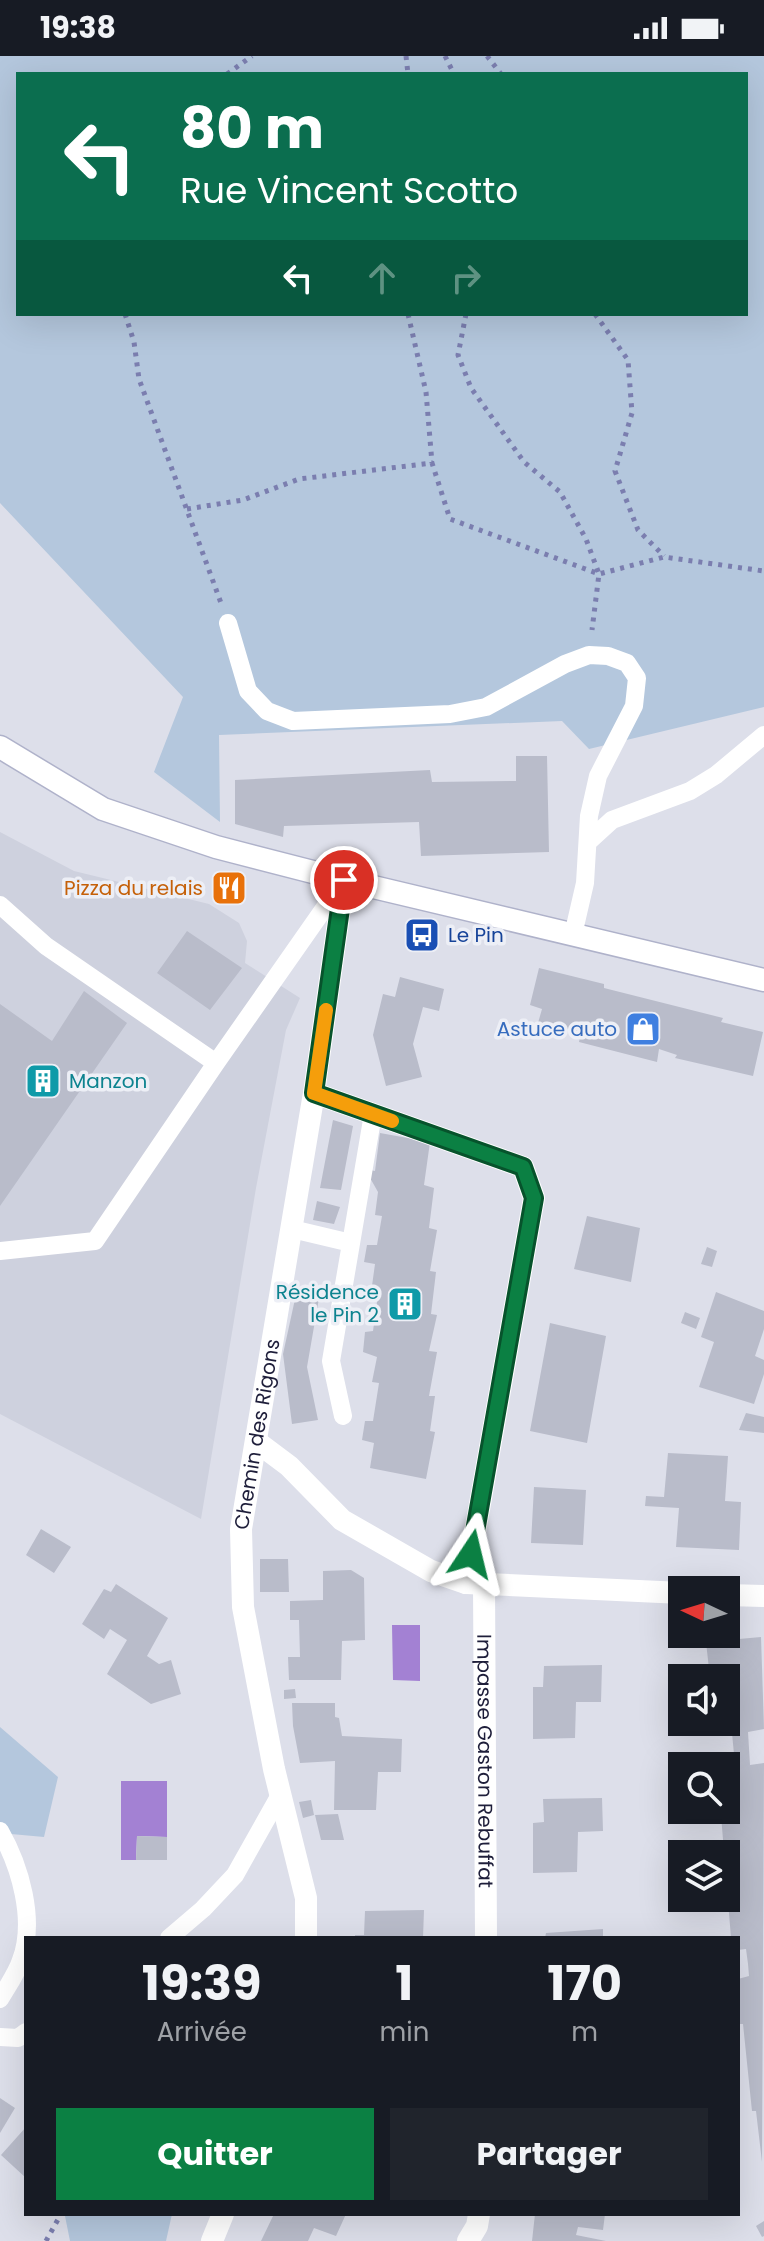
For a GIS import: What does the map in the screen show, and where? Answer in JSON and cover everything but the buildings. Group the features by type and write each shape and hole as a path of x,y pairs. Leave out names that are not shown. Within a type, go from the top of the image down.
{"street":[{"path":"0,747 103,809 216,847 764,980"},
{"name":"Chemin des Rigons","path":"306,1936 306,1898 280,1795 243,1607 241,1529 314,1093 344,880"},
{"path":"314,1093 373,1114"},
{"name":"Impasse Gaston Rebuffat","path":"373,1114 523,1167 534,1198 475,1583 486,1936"},
{"path":"257,1442 289,1466 342,1520 431,1571 475,1583 668,1592"},
{"path":"740,1595 764,1596"},
{"path":"212,2241 222,2216"},
{"path":"468,2241 479,2216"}],"lane":[{"path":"228,623 248,691 267,711 293,721 450,714 486,707 565,664 589,655 608,656 627,663 637,678 634,706 598,776 589,816 585,883 573,935"},
{"path":"589,841 612,820 690,791 716,775 764,735"},
{"path":"0,1251 95,1241 344,880"},
{"path":"0,905 46,946 216,1063"},
{"path":"343,1416 331,1361 373,1114"},
{"path":"292,1229 351,1243"},
{"path":"171,1936 203,1909 235,1875 280,1795"},
{"path":"0,1831 18,1869 25,1901 26,1936"},
{"path":"0,1999 22,1960 24,1948"},
{"path":"0,2037 18,2038 24,2034"}],"path":[{"path":"230,72 252,56"},
{"path":"487,56 499,72"},
{"path":"126,316 134,342 139,379 228,623"},
{"path":"408,316 426,392 432,463 450,519 599,574 664,557 764,571"},
{"path":"466,316 458,355 471,388 524,462 560,492 586,539 599,574 589,655"},
{"path":"596,316 628,360 632,413 615,471 638,530 664,557"},
{"path":"187,509 243,500 299,479 432,463"},
{"path":"46,2241 60,2216"}],"shaded area":[{"path":"0,56 764,56 764,707 589,749 562,721 219,735 220,822 154,772 183,697 0,503"},
{"path":"0,832 74,871 209,904 239,923 247,941 245,963 300,998 286,1030 256,1188 201,1519 0,1414"},
{"path":"392,1625 420,1625 420,1681 393,1680"},
{"path":"0,1727 58,1777 44,1837 0,1833"},
{"path":"121,1781 167,1781 167,1837 137,1836 136,1860 121,1860"},
{"path":"65,2216 172,2216 166,2241 70,2241"}],"slow traffic":[{"path":"326,1010 314,1093 392,1121"}],"place":[{"name":"Pizza du relais","path":"229,888"},
{"name":"Le Pin","path":"422,935"},
{"name":"Astuce auto","path":"643,1029"},
{"name":"Manzon","path":"43,1081"},
{"name":"Résidence le Pin 2","path":"405,1304"}],"route":[{"path":"344,880 314,1093 523,1167 534,1198 471,1554"}]}
